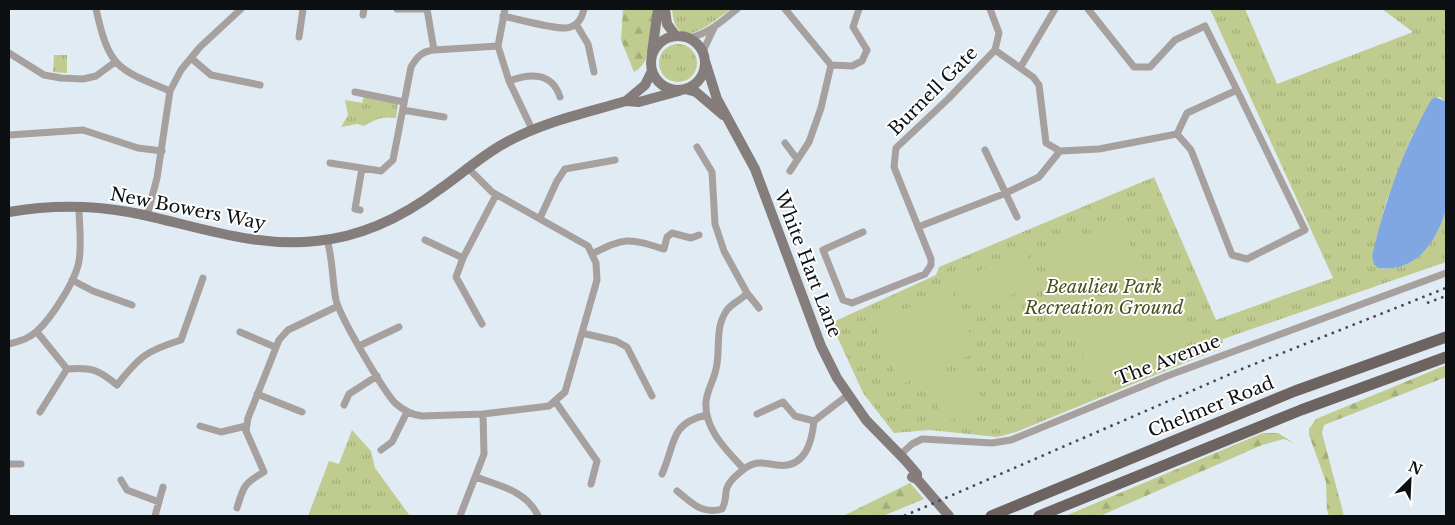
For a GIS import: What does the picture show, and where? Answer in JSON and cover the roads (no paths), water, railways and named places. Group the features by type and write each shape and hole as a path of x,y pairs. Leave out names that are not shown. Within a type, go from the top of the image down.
{"main road":[{"name":"Chelmer Road","path":"991,516 1295,391 1446,337"},
{"name":"Chelmer Road","path":"1039,516 1301,410 1446,357"}],"street":[{"path":"96,9 107,50 115,62 129,74 170,91"},
{"path":"147,216 162,152 170,91 181,70 191,58 241,9"},
{"path":"299,37 303,9"},
{"path":"397,9 426,9 434,50"},
{"path":"532,129 509,81 498,46 504,13 566,28 576,24 584,9"},
{"path":"658,9 652,71 662,86 682,90 700,79 703,57 714,27"},
{"path":"665,9 667,24 681,37 696,44 703,57"},
{"path":"652,56 662,41 697,36 714,27 737,9"},
{"path":"785,9 831,65 852,66 862,61 866,50 853,27 859,9"},
{"name":"Burnell Gate","path":"863,232 823,250 843,300 847,302 852,303 925,274 931,266 931,260 894,167 896,148 948,100 995,50 999,33 990,9"},
{"path":"1020,68 1055,9"},
{"path":"1088,9 1134,67 1150,67 1175,40 1205,26 1305,230 1247,259 1232,255 1191,150 1177,134"},
{"path":"576,24 588,44 594,72"},
{"path":"330,162 381,171 393,160 411,66 416,57 425,51 498,46"},
{"path":"995,50 1033,77 1039,85 1046,143 1060,152 1099,150 1177,134"},
{"path":"9,53 44,75 61,78 83,79 96,76 115,62"},
{"name":"White Hart Lane","path":"703,57 717,99 755,169 821,346 848,395 866,420 917,474 917,480"},
{"path":"191,58 211,75 260,85"},
{"path":"790,171 809,142 831,65"},
{"name":"New Bowers Way","path":"626,101 645,85 652,71"},
{"path":"509,81 532,75 547,79 557,88 560,97"},
{"name":"White Hart Lane","path":"682,90 696,92 726,117"},
{"name":"New Bowers Way","path":"9,212 49,206 79,207 147,216 240,239 293,243 327,240 374,226 409,210 441,189 467,167 506,142 532,129 626,101 640,102 682,90"},
{"path":"1177,134 1187,113 1237,90"},
{"path":"355,92 404,102"},
{"path":"403,110 444,117"},
{"path":"9,135 82,130 138,148 162,152"},
{"path":"785,143 798,159"},
{"path":"698,147 712,172 715,224 724,251 747,293 759,308"},
{"path":"984,150 1017,217"},
{"path":"918,227 1006,193 1039,177 1060,152"},
{"path":"540,218 557,181 565,169 615,160"},
{"path":"327,240 338,306 377,376 393,400 407,412 422,416 482,414 549,406 565,392 596,280 596,263 588,246 496,195 467,167"},
{"path":"360,210 354,209 362,168"},
{"path":"482,324 456,277 463,258 496,195"},
{"path":"9,344 27,338 37,332 72,280 79,262 79,207"},
{"path":"592,254 618,241 632,239 664,248 667,237 672,234 691,238 699,235"},
{"path":"424,240 463,258"},
{"name":"The Avenue","path":"900,455 912,444 922,440 992,443 1011,440 1166,376 1446,273"},
{"path":"67,369 84,368 100,371 118,385 139,358 155,348 181,340 203,278"},
{"path":"72,280 94,291 132,305"},
{"path":"744,469 720,442 706,415 709,383 716,370 720,326 726,311 734,302 747,293"},
{"path":"237,508 242,488 250,479 264,472 246,431 246,426 275,347 288,330 338,306"},
{"path":"359,346 399,326"},
{"path":"37,332 67,369"},
{"path":"240,332 275,347"},
{"path":"582,333 616,341 627,347 652,396"},
{"path":"40,412 67,369"},
{"path":"344,405 349,394 377,376"},
{"path":"257,394 302,412"},
{"path":"677,490 700,510 712,512 722,509 726,501 729,483 753,463 792,464 804,456 811,445 814,421 848,395"},
{"path":"555,401 596,461 591,484"},
{"path":"757,414 783,402 795,416 814,421"},
{"path":"381,450 392,442 407,412"},
{"path":"460,516 484,454 482,414"},
{"path":"662,474 678,429 684,422 706,415"},
{"name":"White Hart Lane","path":"866,420 868,427 890,453 949,516"},
{"path":"200,426 221,432 246,426"},
{"path":"9,464 21,464"},
{"path":"476,477 522,496 532,506 538,516"},
{"path":"121,480 127,490 159,502"},
{"path":"155,516 163,487"}],"water":[{"path":"1435,97 1445,101 1446,109 1446,210 1442,222 1430,244 1414,260 1403,266 1378,268 1374,264 1372,256 1389,195 1403,157 1431,100"}],"railway":[{"path":"904,516 1242,369 1446,288"},
{"path":"1427,303 1446,296"}],"park label":[{"name":"Beaulieu Park Recreation Ground","path":"1104,297"}]}
